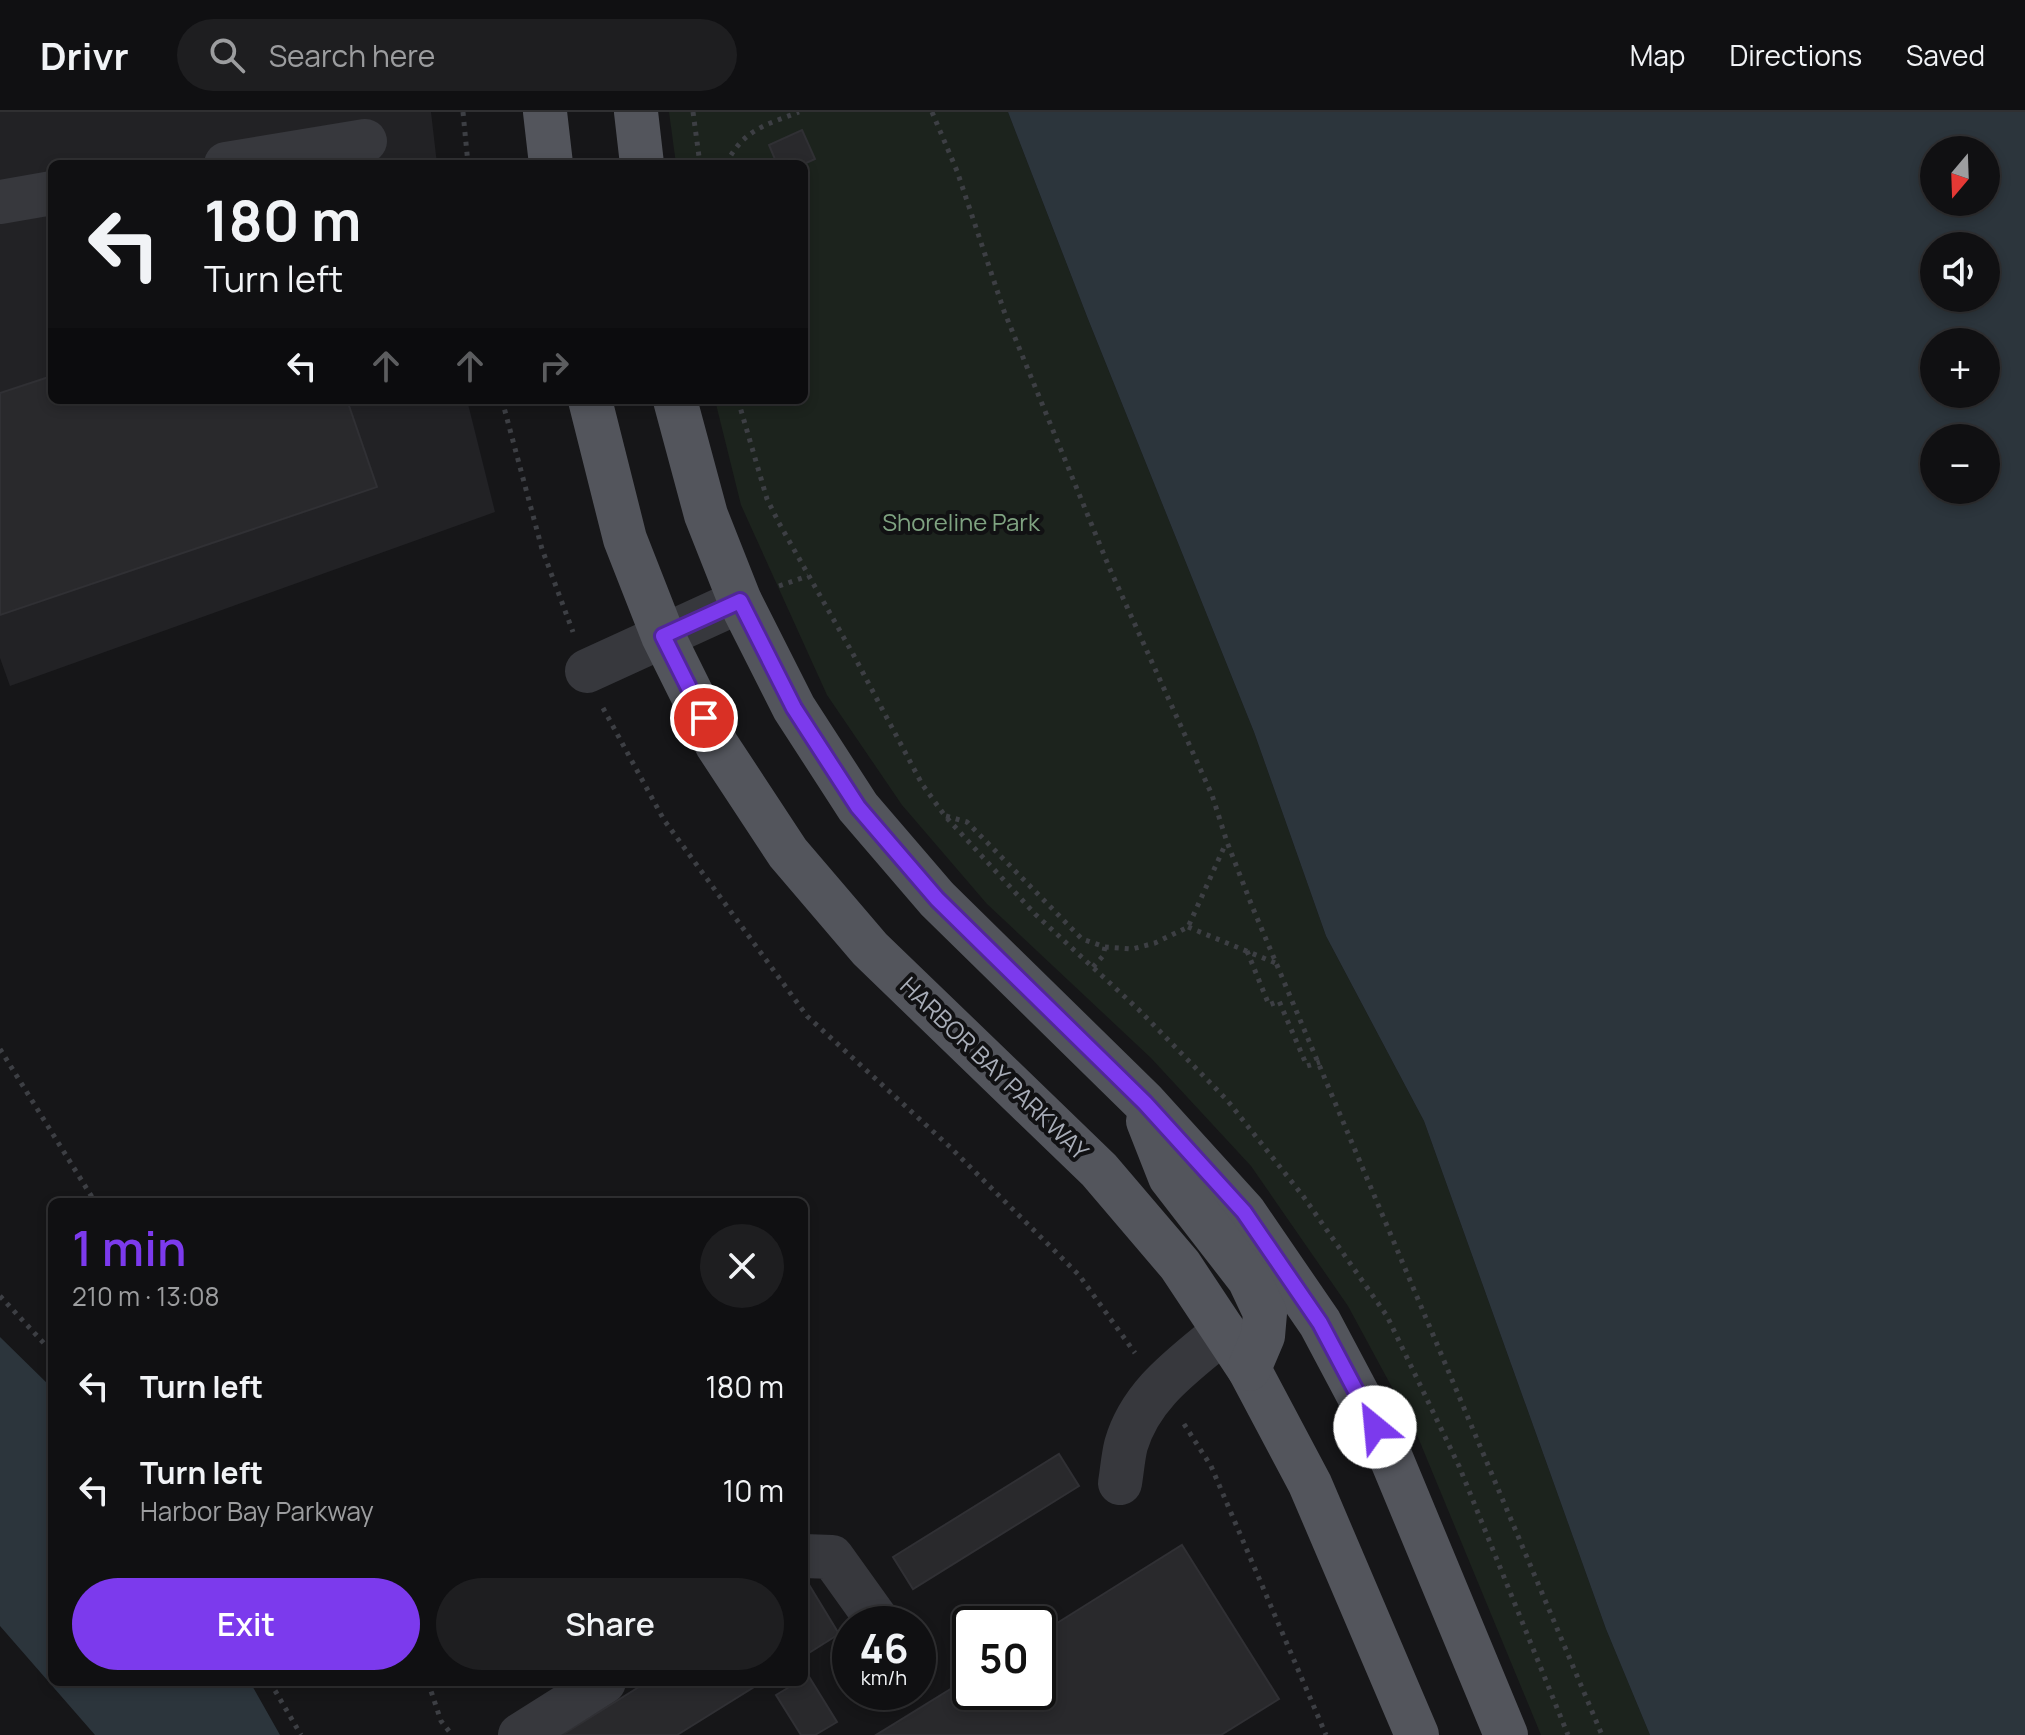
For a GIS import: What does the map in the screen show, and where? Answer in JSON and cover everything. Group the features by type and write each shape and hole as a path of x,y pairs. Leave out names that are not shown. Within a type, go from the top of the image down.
{"main road":[{"path":"545,112 551,160"},
{"path":"636,112 642,160"},
{"name":"HARBOR BAY PARKWAY","path":"591,404 625,539 663,636 717,745 788,853 870,949 1099,1170 1180,1265 1249,1369 1310,1484 1417,1735"},
{"path":"676,404 706,515 740,601 794,708 858,807 937,899 1145,1103 1244,1212 1320,1323 1389,1453 1506,1735"},
{"path":"1145,1103 1149,1130 1170,1177 1249,1279 1265,1313 1263,1336 1249,1369"}],"lane":[{"path":"250,160 365,141"},
{"path":"0,202 48,194"},
{"path":"587,671 740,601"},
{"path":"1120,1483 1126,1445 1140,1412 1159,1386 1224,1331"},
{"path":"808,1554 832,1557 867,1606"},
{"path":"520,1735 598,1686"}],"path":[{"path":"463,112 468,160"},
{"path":"693,112 699,160"},
{"path":"728,160 735,145 761,127 799,112"},
{"path":"932,112 957,171 1009,326 1109,567 1212,795 1227,842 1602,1735"},
{"path":"503,404 542,549 597,699 664,820 807,1016 950,1147 1079,1275 1159,1386 1211,1466 1326,1735"},
{"path":"739,404 767,499 779,523"},
{"path":"945,816 967,822 1082,939 1105,947 1132,949 1188,927 1227,842"},
{"path":"1188,927 1279,964"},
{"path":"1093,967 1103,956 1105,947"},
{"path":"1247,951 1269,1005 1279,1001 1307,1066 1320,1062"},
{"path":"0,1049 93,1198"},
{"path":"0,1296 48,1348"},
{"path":"272,1686 301,1735"},
{"path":"429,1686 441,1721 452,1735"}],"shaded area":[{"path":"0,112 431,112 437,160 48,160 48,404 468,404 495,512 10,686 0,658"},
{"path":"1008,112 2025,112 2025,1735 1650,1735 1606,1629 1424,1121 1326,936 1254,732"},
{"path":"0,1337 48,1384 48,1681 0,1626"},
{"path":"52,1686 252,1686 280,1735 95,1735"}],"green space":[{"name":"Shoreline Park","path":"669,112 1008,112 1254,732 1326,936 1424,1121 1606,1629 1650,1735 1541,1735 1415,1430 1348,1306 1251,1166 1151,1058 987,904 902,805 827,695 741,505 716,404 808,404 808,160 675,160"}],"building":[{"path":"802,130 815,159 808,162 775,160 769,145"},
{"path":"48,377 48,404 348,404 377,487 0,615 0,393"},
{"path":"1059,1454 1079,1486 913,1589 893,1557"},
{"path":"1182,1545 1279,1699 1221,1735 876,1735 917,1710 936,1710 936,1698 952,1688 952,1710 1056,1710 1056,1624"},
{"path":"808,1583 832,1622 832,1638 808,1653"},
{"path":"808,1675 837,1722 815,1735 801,1735 776,1695 791,1686 808,1686"},
{"path":"641,1686 756,1686 677,1735 562,1735"}],"route":[{"path":"704,718 663,636 740,601 794,708 858,807 937,899 1145,1103 1244,1212 1320,1323 1375,1427"}]}
